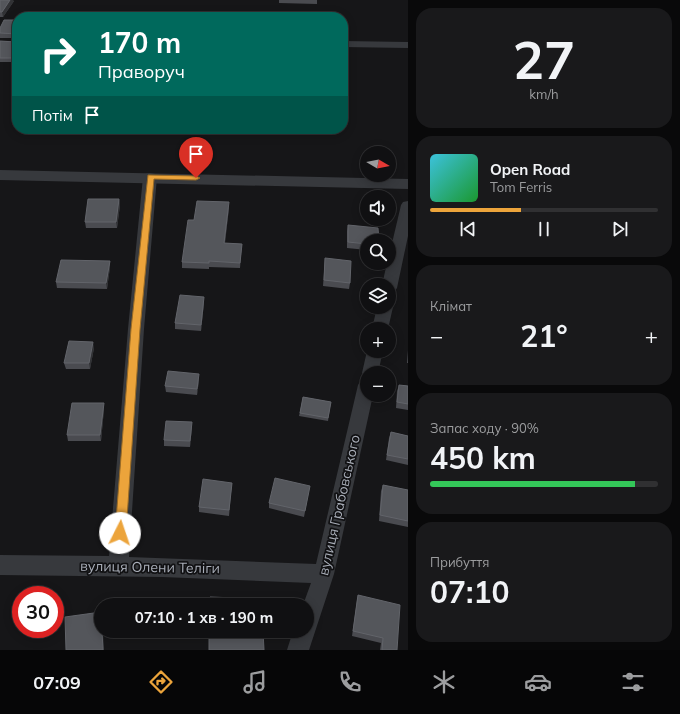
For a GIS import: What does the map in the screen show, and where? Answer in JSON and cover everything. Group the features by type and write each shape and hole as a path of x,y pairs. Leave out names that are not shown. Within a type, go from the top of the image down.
{"street":[{"path":"348,44 408,45"},
{"path":"0,175 150,177 408,184"},
{"path":"118,565 136,329 150,177"},
{"path":"391,278 408,205"},
{"name":"вулиця Грабовського","path":"314,603 324,574 363,402"},
{"name":"вулиця Олени Теліги","path":"0,565 118,565 324,574"},
{"path":"298,650 302,638"}],"building":[{"path":"0,0 10,0 2,12 0,12"},
{"path":"4,20 12,20 12,34 0,33 0,28"},
{"path":"0,41 12,42 12,58 0,58"},
{"path":"88,199 119,199 116,222 85,222"},
{"path":"197,201 229,202 224,243 242,244 240,263 209,261 209,263 182,262 188,220 194,220"},
{"path":"348,225 378,228 378,234 360,234 360,243 348,242"},
{"path":"325,258 351,261 350,283 324,280"},
{"path":"61,260 110,261 106,283 56,282"},
{"path":"180,295 204,297 201,325 175,323"},
{"path":"69,341 93,342 89,363 64,363"},
{"path":"168,371 199,374 197,389 165,386"},
{"path":"399,385 408,386 408,404 397,402"},
{"path":"303,397 331,402 328,418 300,413"},
{"path":"72,403 104,403 100,435 67,435"},
{"path":"166,421 192,422 190,441 164,440"},
{"path":"391,432 408,436 408,459 387,455"},
{"path":"275,478 310,486 305,511 269,503"},
{"path":"203,479 232,483 229,510 199,507"},
{"path":"383,485 408,490 408,521 380,515"},
{"path":"358,595 400,605 397,650 382,650 383,638 353,631"},
{"path":"210,597 236,598 210,598"},
{"path":"94,613 94,638 102,638 103,650 66,650 65,617"},
{"path":"209,638 263,638 264,650 209,650"}],"route":[{"path":"120,533 150,177 196,178"}]}
